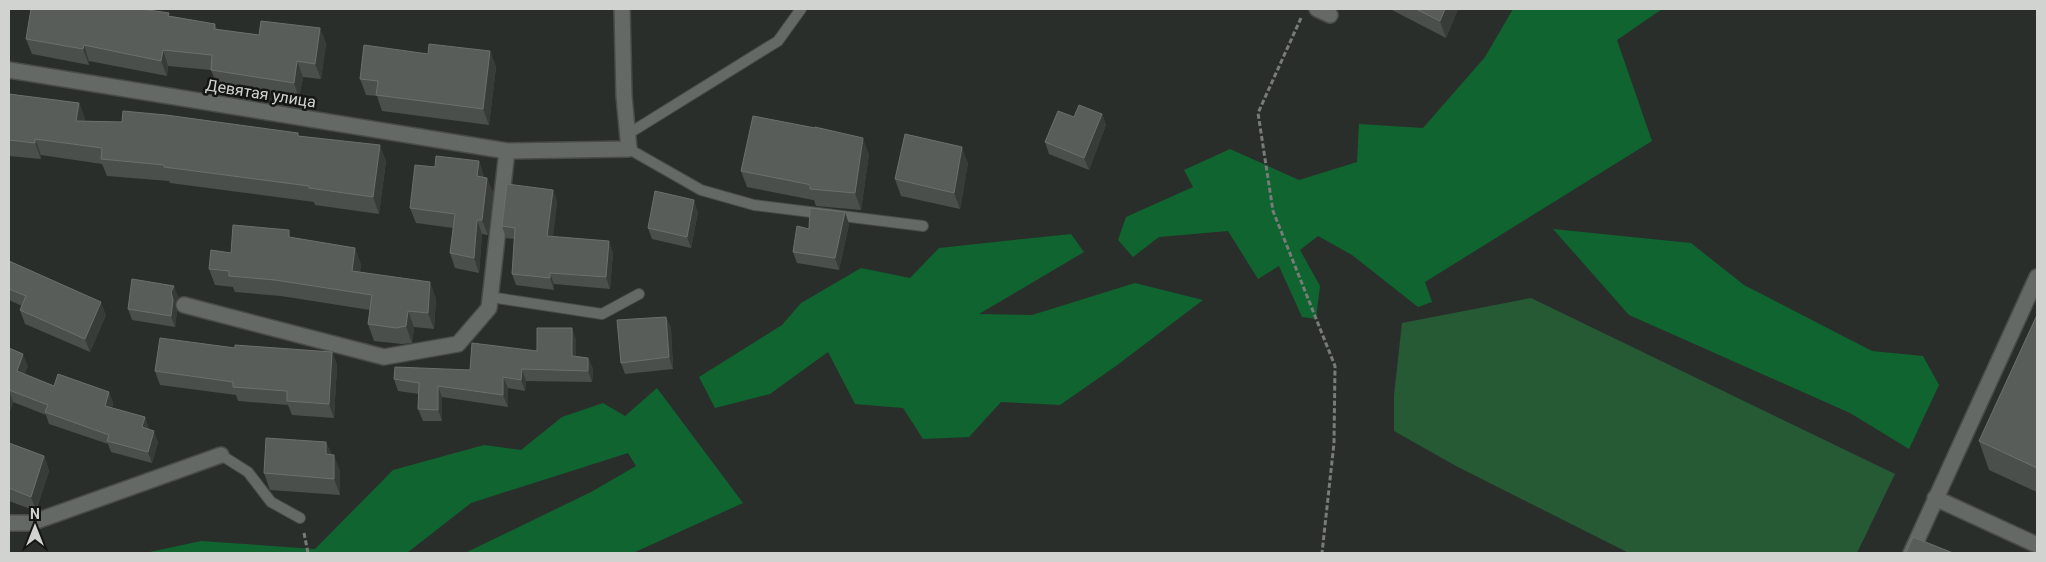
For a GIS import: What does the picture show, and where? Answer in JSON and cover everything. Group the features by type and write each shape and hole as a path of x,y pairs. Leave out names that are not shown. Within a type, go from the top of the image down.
{"street":[{"path":"622,9 624,96 629,149"},
{"name":"Девятая улица","path":"9,70 506,151 629,149"},
{"path":"184,305 384,357 458,344 489,308 506,151"},
{"path":"1911,553 1921,541 1935,498 2037,277"},
{"path":"9,523 31,524 221,455"},
{"path":"1935,498 2037,545"}],"lane":[{"path":"628,134 778,41 801,9"},
{"path":"629,149 701,190 754,205 923,226"},
{"path":"490,297 602,314 639,294"},
{"path":"221,455 248,472 271,502 300,518"}],"path":[{"path":"1301,17 1258,113 1272,211 1335,366 1334,443 1322,553"}],"green space":[{"path":"1513,9 1662,9 1617,40 1652,141 1425,282 1432,302 1418,307 1352,255 1318,236 1300,250 1320,286 1316,319 1302,317 1279,266 1258,279 1228,231 1159,237 1133,257 1118,240 1126,217 1193,187 1184,170 1230,149 1299,180 1357,162 1359,124 1423,128 1485,57"},
{"path":"1553,229 1691,243 1744,285 1872,351 1923,356 1939,385 1909,449 1850,413 1629,315"},
{"path":"1071,234 1084,252 979,314 1032,315 1135,283 1203,300 1116,366 1060,405 1001,402 969,437 923,439 903,408 855,404 828,352 770,394 715,408 699,377 782,325 801,303 861,268 910,278 939,248"},
{"path":"1531,298 1895,474 1857,553 1629,553 1456,466 1394,431 1394,395 1402,323"},
{"path":"657,388 743,503 633,553 465,553 591,492 636,466 628,453 471,503 407,553 145,553 201,541 315,549 393,470 484,445 521,450 562,417 603,403 625,416"}],"building":[{"path":"31,9 141,9 169,13 168,16 215,24 214,29 259,35 261,21 320,28 315,64 297,61 294,83 211,70 212,55 163,50 161,61 84,45 83,49 26,39"},
{"path":"1416,9 1445,9 1440,21"},
{"path":"429,44 490,51 483,109 376,95 378,81 360,79 364,45 428,54"},
{"path":"9,94 79,103 76,121 122,122 123,111 298,133 298,136 380,145 373,197 309,188 309,186 164,167 164,165 101,159 102,148 35,139 35,143 9,140"},
{"path":"1079,105 1102,114 1084,158 1045,142 1058,111 1074,117"},
{"path":"753,116 863,138 855,193 810,189 810,185 807,184 741,171"},
{"path":"905,134 962,147 954,193 895,179"},
{"path":"436,156 479,161 477,176 487,178 482,220 477,220 474,258 450,253 455,214 410,208 415,165 435,167"},
{"path":"507,184 553,190 547,236 609,241 606,277 550,273 550,278 512,274 515,228 502,226"},
{"path":"655,191 694,200 687,237 648,228"},
{"path":"810,208 845,212 835,258 793,252 797,226 809,229"},
{"path":"233,225 289,230 289,237 355,248 352,271 430,282 428,313 408,311 406,326 396,328 368,324 372,295 275,280 229,276 229,271 209,269 211,250 231,253"},
{"path":"9,261 101,302 85,339 20,310 26,296 9,289"},
{"path":"132,279 174,286 171,292 173,300 171,316 128,309"},
{"path":"2037,315 2037,468 1979,441"},
{"path":"666,317 669,357 621,363 617,320"},
{"path":"537,328 572,328 572,356 588,358 588,371 522,369 521,380 503,377 503,395 438,386 438,410 418,409 419,383 394,379 395,367 470,370 472,343 537,351"},
{"path":"160,338 235,348 235,345 332,352 329,404 287,401 287,391 233,387 233,382 155,371"},
{"path":"9,348 23,354 17,371 54,386 58,374 109,392 105,406 145,417 142,427 154,431 148,452 107,441 109,435 45,412 48,405 9,390"},
{"path":"266,438 326,442 326,454 334,455 334,479 264,473"},
{"path":"9,443 44,456 31,497 9,488"},
{"path":"1913,537 1953,553 1906,553"}]}
